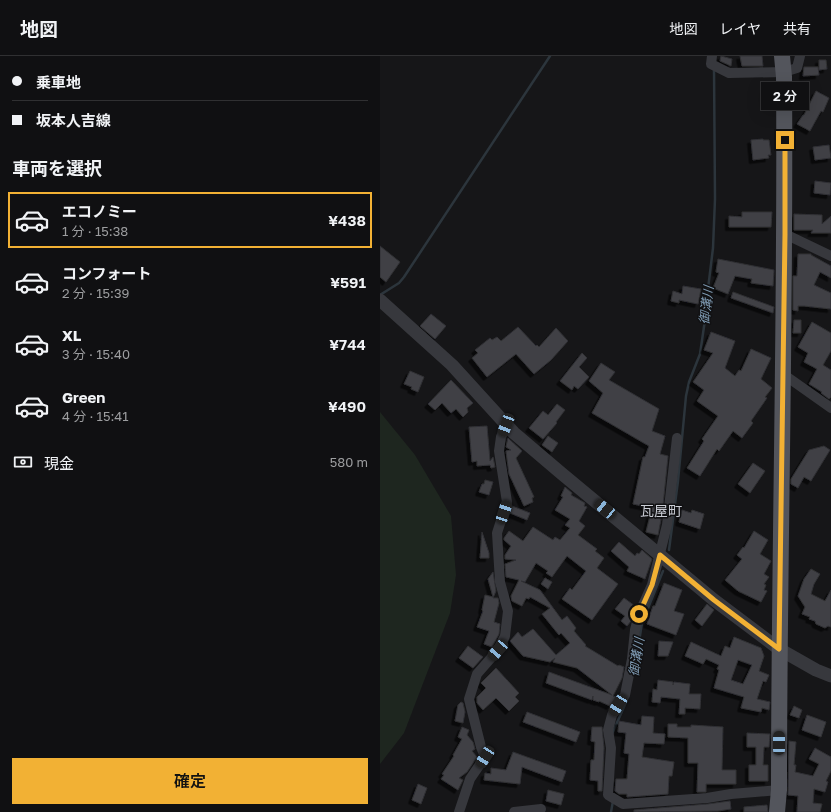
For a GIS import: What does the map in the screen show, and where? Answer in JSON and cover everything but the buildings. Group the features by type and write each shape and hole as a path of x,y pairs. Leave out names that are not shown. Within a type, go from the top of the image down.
{"main road":[{"path":"777,812 779,790 779,649 785,234 784,72 782,56"}],"street":[{"path":"712,56 711,64 729,73 784,72 797,68 800,56"},
{"path":"785,234 831,256"},
{"path":"380,300 452,365 506,425 531,448 714,600 779,649 816,670 831,676"},
{"path":"783,374 831,408"},
{"path":"459,812 470,779 485,757 469,699 477,674 498,650 505,636 508,611 500,582 497,533 507,502 499,450 501,437 506,425"},
{"path":"677,438 667,525 660,555 652,585 639,614 635,630 632,659 625,695 612,715 608,730 611,748 608,795 624,808 731,794 779,790"},
{"path":"514,812 541,810"}],"shaded area":[{"path":"380,412 415,455 451,516 456,575 450,613 404,733 380,764"}],"waterway":[{"path":"380,295 399,283 404,277 550,56"},
{"name":"御溝川","path":"669,550 678,481 686,396 689,382 700,354 713,248 715,199 714,68"},
{"name":"御溝川","path":"638,648 642,623 663,571"},
{"name":"御溝川","path":"612,734 627,700"},
{"name":"御溝川","path":"611,812 613,801"}],"district":[{"name":"瓦屋町","path":"661,511"}],"route":[{"path":"639,614 652,585 660,555 714,600 779,649 785,140"}]}
